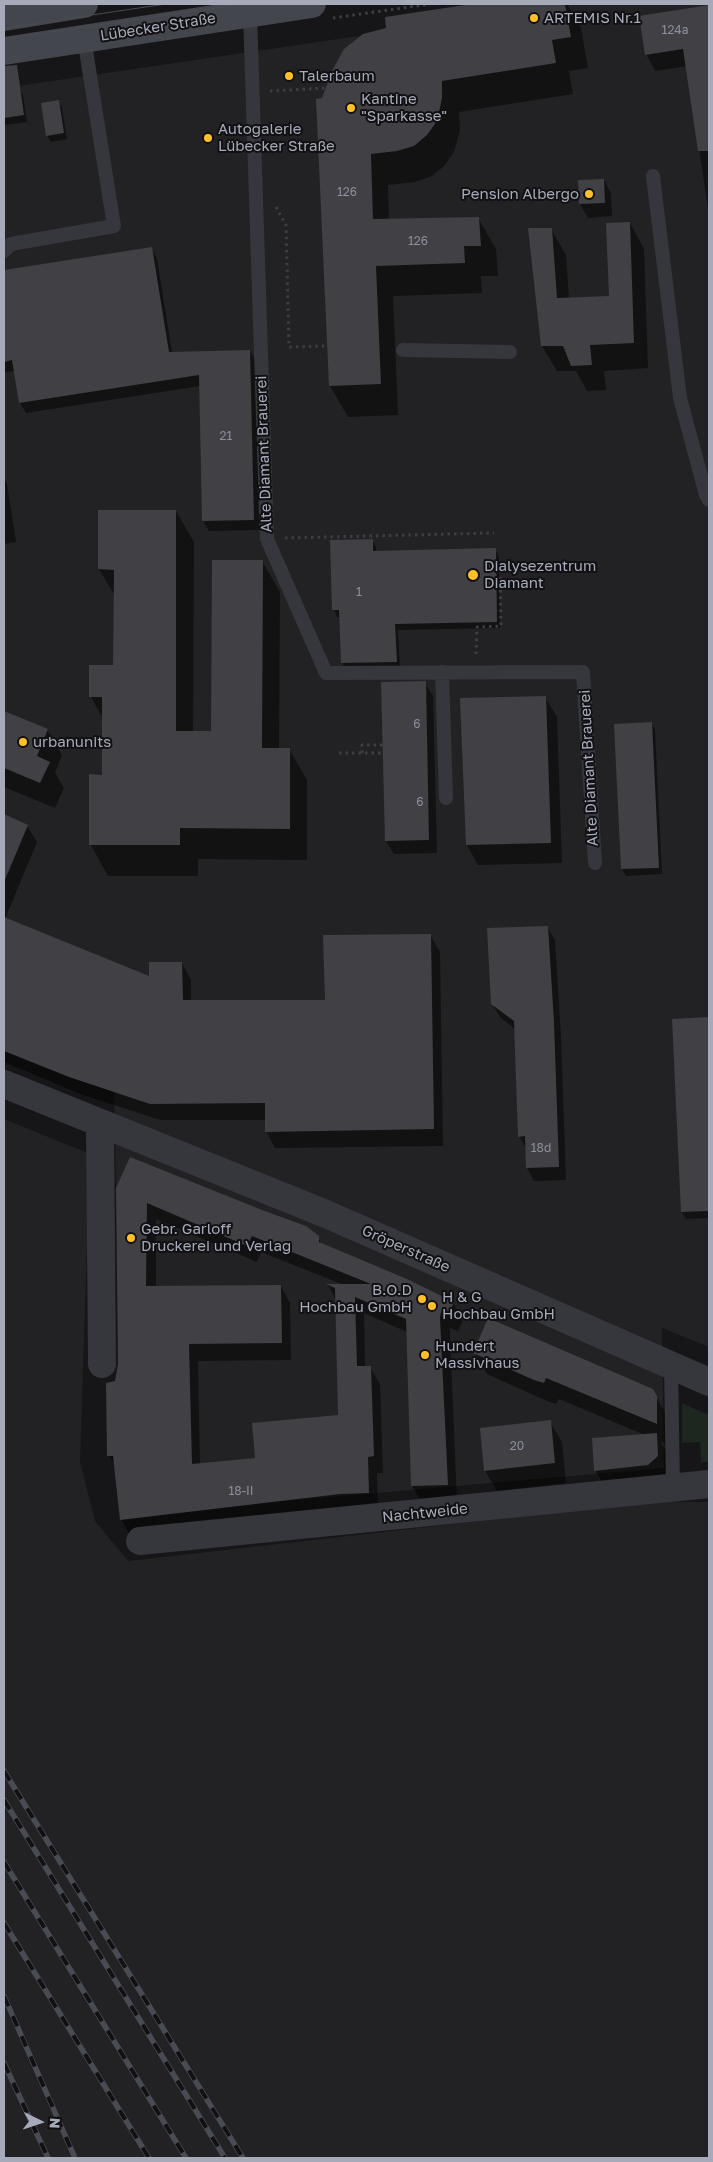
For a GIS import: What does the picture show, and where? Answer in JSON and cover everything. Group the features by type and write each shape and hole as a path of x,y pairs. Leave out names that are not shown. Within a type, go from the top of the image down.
{"main road":[{"path":"4,17 45,7 84,4"},
{"name":"Lübecker Straße","path":"4,50 250,13 319,11"}],"street":[{"name":"Gröperstraße","path":"4,1084 326,1214 709,1382"},
{"path":"100,1123 102,1364"},
{"name":"Nachtweide","path":"140,1541 709,1484"}],"lane":[{"name":"Alte Diamant Brauerei","path":"250,13 267,538 326,673 583,672 595,863"},
{"path":"4,251 11,244 114,226 84,38"},
{"path":"654,176 680,398 709,500"},
{"path":"403,350 510,352"},
{"path":"442,672 446,798"},
{"path":"671,1365 672,1488"}],"path":[{"path":"319,11 430,4"},
{"path":"266,86 266,91 326,88"},
{"path":"272,200 286,225 289,347 327,346"},
{"path":"267,538 494,533"},
{"path":"475,672 477,627 501,626 500,563"},
{"path":"362,753 362,744 383,744"},
{"path":"338,753 383,753"}],"shaded area":[{"path":"577,4 709,4 709,1347 662,1328 664,1468 123,1515 114,1091 4,1047 4,88"},
{"path":"4,1119 90,1154 80,1462 95,1521 128,1561 648,1502 709,1502 709,2158 4,2158"},
{"path":"682,1403 709,1415 709,1462 701,1462 700,1442 682,1443"}],"building":[{"path":"472,4 565,4 571,37 552,40 556,63 442,81 442,98 437,121 427,135 414,146 397,151 371,154 373,219 479,217 481,246 464,246 465,263 376,266 381,384 329,386 316,99 322,98 333,69 344,49 363,34 386,28 385,17"},
{"path":"709,5 709,151 698,151 683,49 645,55 639,16"},
{"path":"17,65 24,115 4,118 4,66"},
{"path":"59,100 64,133 46,136 41,103"},
{"path":"604,179 605,203 579,204 578,180"},
{"path":"630,222 634,343 590,345 592,365 571,366 563,346 541,346 528,228 552,228 557,298 609,296 606,223"},
{"path":"152,247 169,352 250,350 254,520 202,521 199,375 19,403 12,360 4,362 4,270"},
{"path":"98,510 176,510 176,731 211,731 212,560 263,560 262,748 290,748 290,829 180,828 180,845 89,845 89,774 102,775 102,697 89,697 89,665 113,665 114,570 98,569"},
{"path":"373,539 373,551 496,548 497,622 395,624 397,662 341,663 339,610 332,610 330,540"},
{"path":"426,681 429,840 385,841 381,682"},
{"path":"546,696 551,843 466,845 460,698"},
{"name":"urbanunits","path":"4,711 48,729 37,756 50,762 40,783 4,768"},
{"path":"652,722 659,868 621,869 614,724"},
{"path":"4,814 28,825 4,882"},
{"path":"4,917 149,976 149,962 182,962 183,1000 325,1000 323,935 431,934 434,1129 265,1132 265,1103 150,1104 69,1077 4,1051"},
{"path":"548,926 554,1022 559,1167 526,1168 525,1136 518,1137 514,1021 491,1004 487,928"},
{"path":"709,1017 709,1211 681,1212 672,1019"},
{"path":"130,1157 306,1226 319,1236 319,1242 407,1279 454,1302 448,1315 441,1312 440,1318 448,1485 411,1486 406,1319 355,1297 357,1366 371,1366 374,1456 368,1457 369,1493 340,1494 120,1520 113,1456 107,1456 106,1383 115,1381 118,1364 116,1188","holes":["147,1203 247,1246 252,1236 371,1284 326,1284 335,1288 338,1415 252,1423 255,1458 192,1464 189,1344 282,1343 281,1285 146,1286"]},
{"path":"488,1318 653,1389 657,1396 657,1424 546,1378 544,1383 534,1380 473,1353"},
{"path":"551,1420 555,1463 484,1471 480,1428"},
{"path":"657,1433 658,1456 648,1465 594,1471 592,1438"}],"tram line":[{"path":"4,28 166,4"},
{"path":"4,39 241,4"}],"railway":[{"path":"4,1771 243,2158"},
{"path":"4,1800 225,2158"},
{"path":"4,1862 186,2158"},
{"path":"4,1923 149,2158"},
{"path":"4,1996 75,2158"},
{"path":"4,2063 48,2158"}],"place":[{"name":"ARTEMIS Nr.1","path":"534,18"},
{"name":"Talerbaum","path":"289,76"},
{"name":"Kantine \"Sparkasse\"","path":"351,108"},
{"name":"Autogalerie Lübecker Straße","path":"208,138"},
{"name":"Pension Albergo","path":"589,194"},
{"name":"Dialysezentrum Diamant","path":"473,575"},
{"name":"urbanunits","path":"23,742"},
{"name":"Gebr. Garloff Druckerei und Verlag","path":"131,1238"},
{"name":"B.O.D Hochbau GmbH","path":"422,1299"},
{"name":"H & G Hochbau GmbH","path":"432,1306"},
{"name":"Hundert Massivhaus","path":"425,1355"}]}
